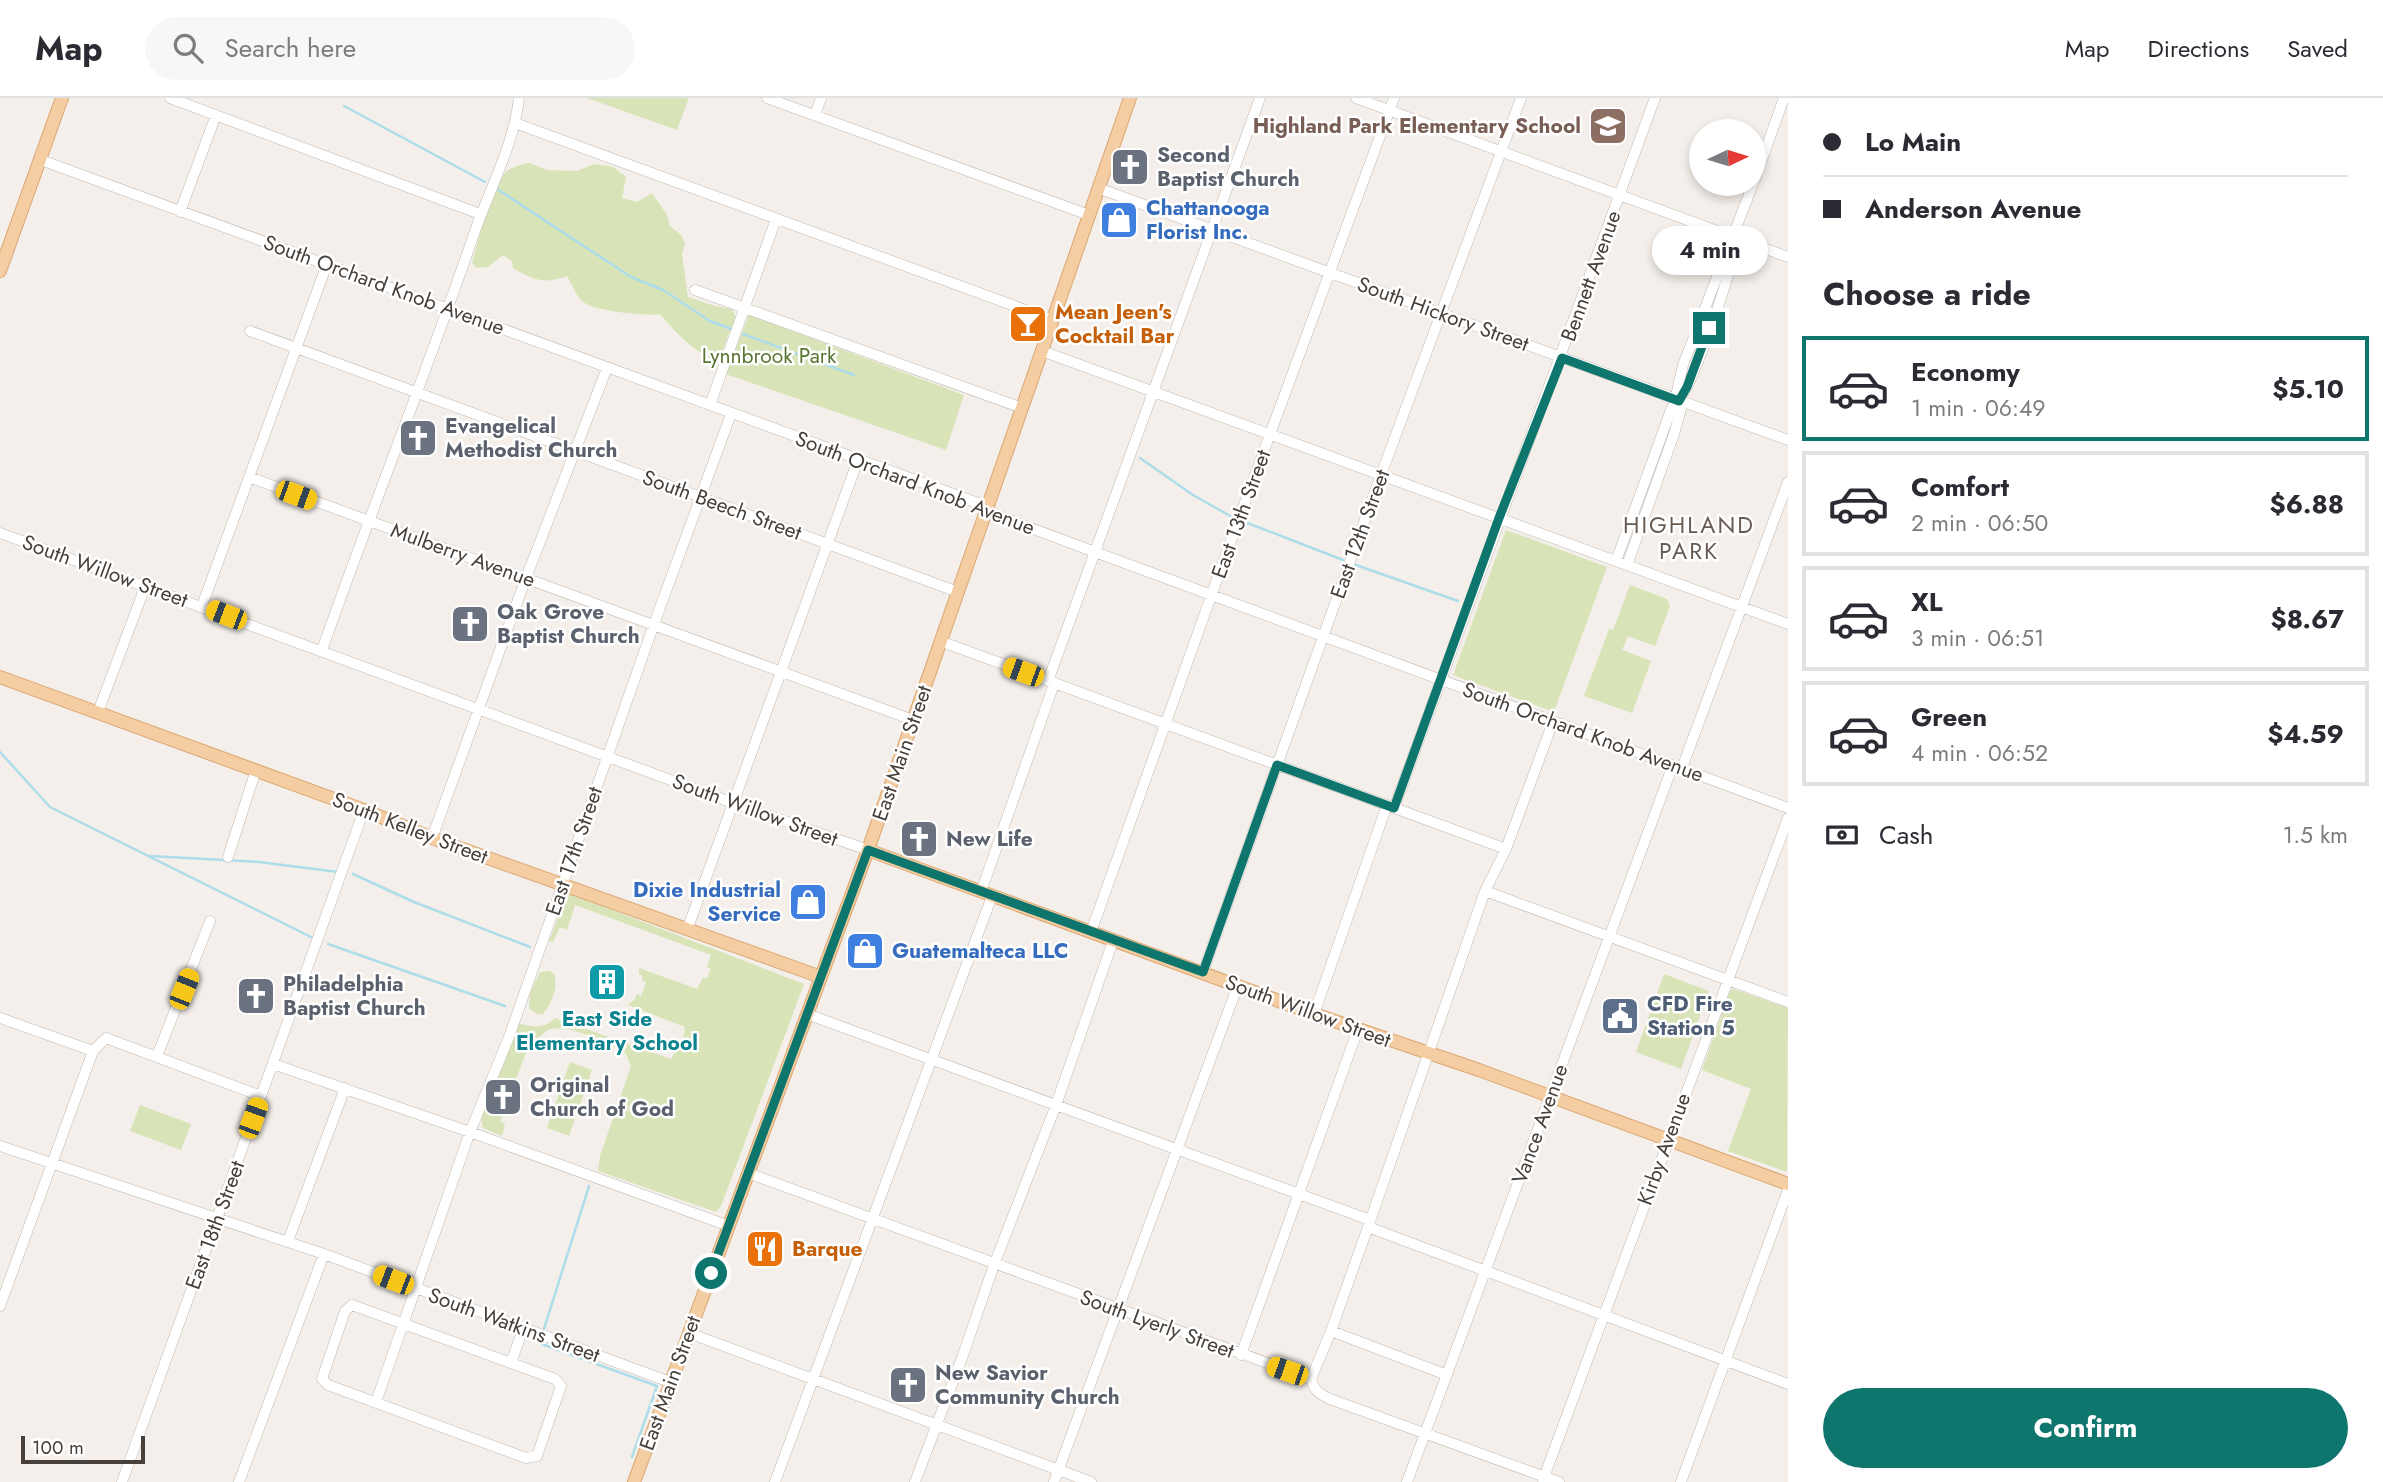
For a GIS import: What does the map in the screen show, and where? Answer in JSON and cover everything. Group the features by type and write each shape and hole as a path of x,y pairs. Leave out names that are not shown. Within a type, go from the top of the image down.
{"main road":[{"path":"0,271 62,98"},
{"name":"East Main Street","path":"634,1482 868,850 1128,99"},
{"name":"South Kelley Street","path":"0,677 364,810 432,838 821,977"},
{"name":"South Willow Street","path":"868,850 1788,1184"}],"street":[{"path":"170,98 480,214"},
{"path":"322,650 368,520 449,308 480,214 515,123 519,98"},
{"path":"767,98 1089,215"},
{"path":"815,116 821,98"},
{"path":"775,1482 932,1060 1051,682 1095,552 1260,98"},
{"path":"1356,98 1788,257"},
{"name":"East 13th Street","path":"1091,932 1394,98"},
{"name":"East 12th Street","path":"1203,972 1381,475 1521,98"},
{"name":"Bennett Avenue","path":"1314,1014 1390,807 1441,680 1499,518 1562,358 1655,98"},
{"path":"1766,147 1784,98"},
{"path":"180,212 216,115"},
{"path":"515,123 1053,320"},
{"name":"South Orchard Knob Avenue","path":"41,160 978,503 996,514 1211,596 1788,808"},
{"name":"South Hickory Street","path":"1098,188 1788,440"},
{"path":"1627,565 1681,410 1677,391 1683,365 1748,196"},
{"path":"710,405 776,219"},
{"path":"202,606 327,264"},
{"path":"695,290 1022,408"},
{"name":"South Beech Street","path":"250,331 958,592"},
{"path":"1042,351 1788,624"},
{"path":"432,838 526,578 607,368"},
{"path":"1616,561 1672,407 1679,401"},
{"name":"East 17th Street","path":"376,1402 470,1132 509,1037 731,414"},
{"path":"687,930 858,460"},
{"name":"Mulberry Avenue","path":"248,477 913,720"},
{"name":"Vance Avenue","path":"1407,1482 1609,937 1742,607 1788,482"},
{"name":"South Willow Street","path":"0,533 733,803 868,850"},
{"path":"98,712 145,587"},
{"path":"940,641 1506,849"},
{"path":"1311,1379 1331,1331 1485,891 1506,849 1553,722"},
{"path":"228,857 256,770"},
{"name":"East 18th Street","path":"122,1482 364,810"},
{"name":"Kirby Avenue","path":"1543,1479 1788,818"},
{"path":"1485,891 1788,1002"},
{"path":"157,1056 210,921"},
{"path":"915,1482 1056,1105 1113,941"},
{"path":"1054,1482 1238,985"},
{"path":"807,1014 1300,1195 1485,1272 1788,1384"},
{"path":"0,1018 93,1051"},
{"path":"1241,1355 1358,1029"},
{"path":"0,1306 2,1293 93,1051 106,1038 261,1096"},
{"path":"273,1064 729,1226"},
{"path":"288,1241 345,1088"},
{"name":"South Watkins Street","path":"0,1146 216,1220 288,1241 670,1382"},
{"name":"South Lyerly Street","path":"748,1173 1311,1379 1313,1388 1330,1399 1543,1479 1559,1482"},
{"path":"1681,1482 1788,1190"},
{"path":"239,1482 324,1254"},
{"path":"352,1305 402,1325 555,1379 561,1387 537,1456 526,1458 328,1385 322,1379 345,1311 352,1305"},
{"path":"511,1363 523,1329"},
{"path":"1331,1331 1447,1374"},
{"path":"689,1334 1091,1482"}],"green space":[{"path":"587,98 689,98 677,130"},
{"path":"529,163 547,170 577,171 594,164 613,167 626,177 622,198 637,202 652,193 667,215 670,226 681,235 685,243 682,254 688,297 732,309 736,318 722,353 712,360 705,356 660,314 619,312 588,305 580,299 567,276 546,280 527,276 513,268 512,261 503,255 488,267 476,268 472,262 499,181 509,170"},
{"name":"Lynnbrook Park","path":"749,315 964,395 946,450 726,374"},
{"path":"1506,530 1607,567 1554,712 1453,675"},
{"path":"1630,585 1667,599 1670,606 1655,646 1628,636 1622,650 1651,661 1632,713 1584,696 1609,629 1613,630"},
{"path":"568,893 804,984 721,1206 716,1212 598,1171 600,1156 631,1066 626,1054 588,1035 556,1028 546,1031 533,1046 529,1045 500,1121 505,1124 502,1136 483,1128 481,1118 517,1023 538,1026 555,1018 671,1059 677,1048 682,1048 685,1027 628,1005 637,994 641,996 646,982 639,974 639,968 697,989 711,969 707,967 711,955 575,905 567,930 560,927 553,942 549,941"},
{"path":"549,971 555,978 554,994 543,1014 537,1014 529,1008 530,993 540,972"},
{"path":"1664,974 1709,991 1681,1069 1636,1052"},
{"path":"1733,989 1788,1008 1787,1172 1728,1151 1751,1089 1702,1070"},
{"path":"570,1062 592,1070 569,1136 547,1128"},
{"path":"140,1105 191,1124 181,1150 130,1131"}],"waterway":[{"path":"344,106 485,182"},
{"path":"497,189 631,277 663,290 710,321 731,329"},
{"path":"743,334 854,375"},
{"path":"1140,458 1193,495 1232,517"},
{"path":"1245,522 1343,560"},
{"path":"1356,565 1458,601"},
{"path":"0,752 50,807 315,939"},
{"path":"150,856 259,862 338,872"},
{"path":"353,874 414,902 530,947"},
{"path":"328,944 505,1006"},
{"path":"544,1329 589,1186"},
{"path":"539,1343 657,1386 632,1457"}],"place":[{"name":"Highland Park Elementary School","path":"1608,126"},
{"name":"Second Baptist Church","path":"1130,167"},
{"name":"Chattanooga Florist Inc.","path":"1119,220"},
{"name":"Mean Jeen's Cocktail Bar","path":"1028,324"},
{"name":"Evangelical Methodist Church","path":"418,438"},
{"name":"Oak Grove Baptist Church","path":"470,624"},
{"name":"New Life","path":"919,839"},
{"name":"Dixie Industrial Service","path":"808,902"},
{"name":"Guatemalteca LLC","path":"865,951"},
{"name":"East Side Elementary School","path":"607,982"},
{"name":"Philadelphia Baptist Church","path":"256,996"},
{"name":"CFD Fire Station 5","path":"1620,1016"},
{"name":"Original Church of God","path":"503,1097"},
{"name":"Barque","path":"765,1249"},
{"name":"New Savior Community Church","path":"908,1385"}],"district":[{"name":"HIGHLAND PARK","path":"1689,538"}],"route":[{"path":"711,1273 868,850 1203,972 1277,765 1394,808 1499,518 1562,358 1679,401 1709,328"}]}
